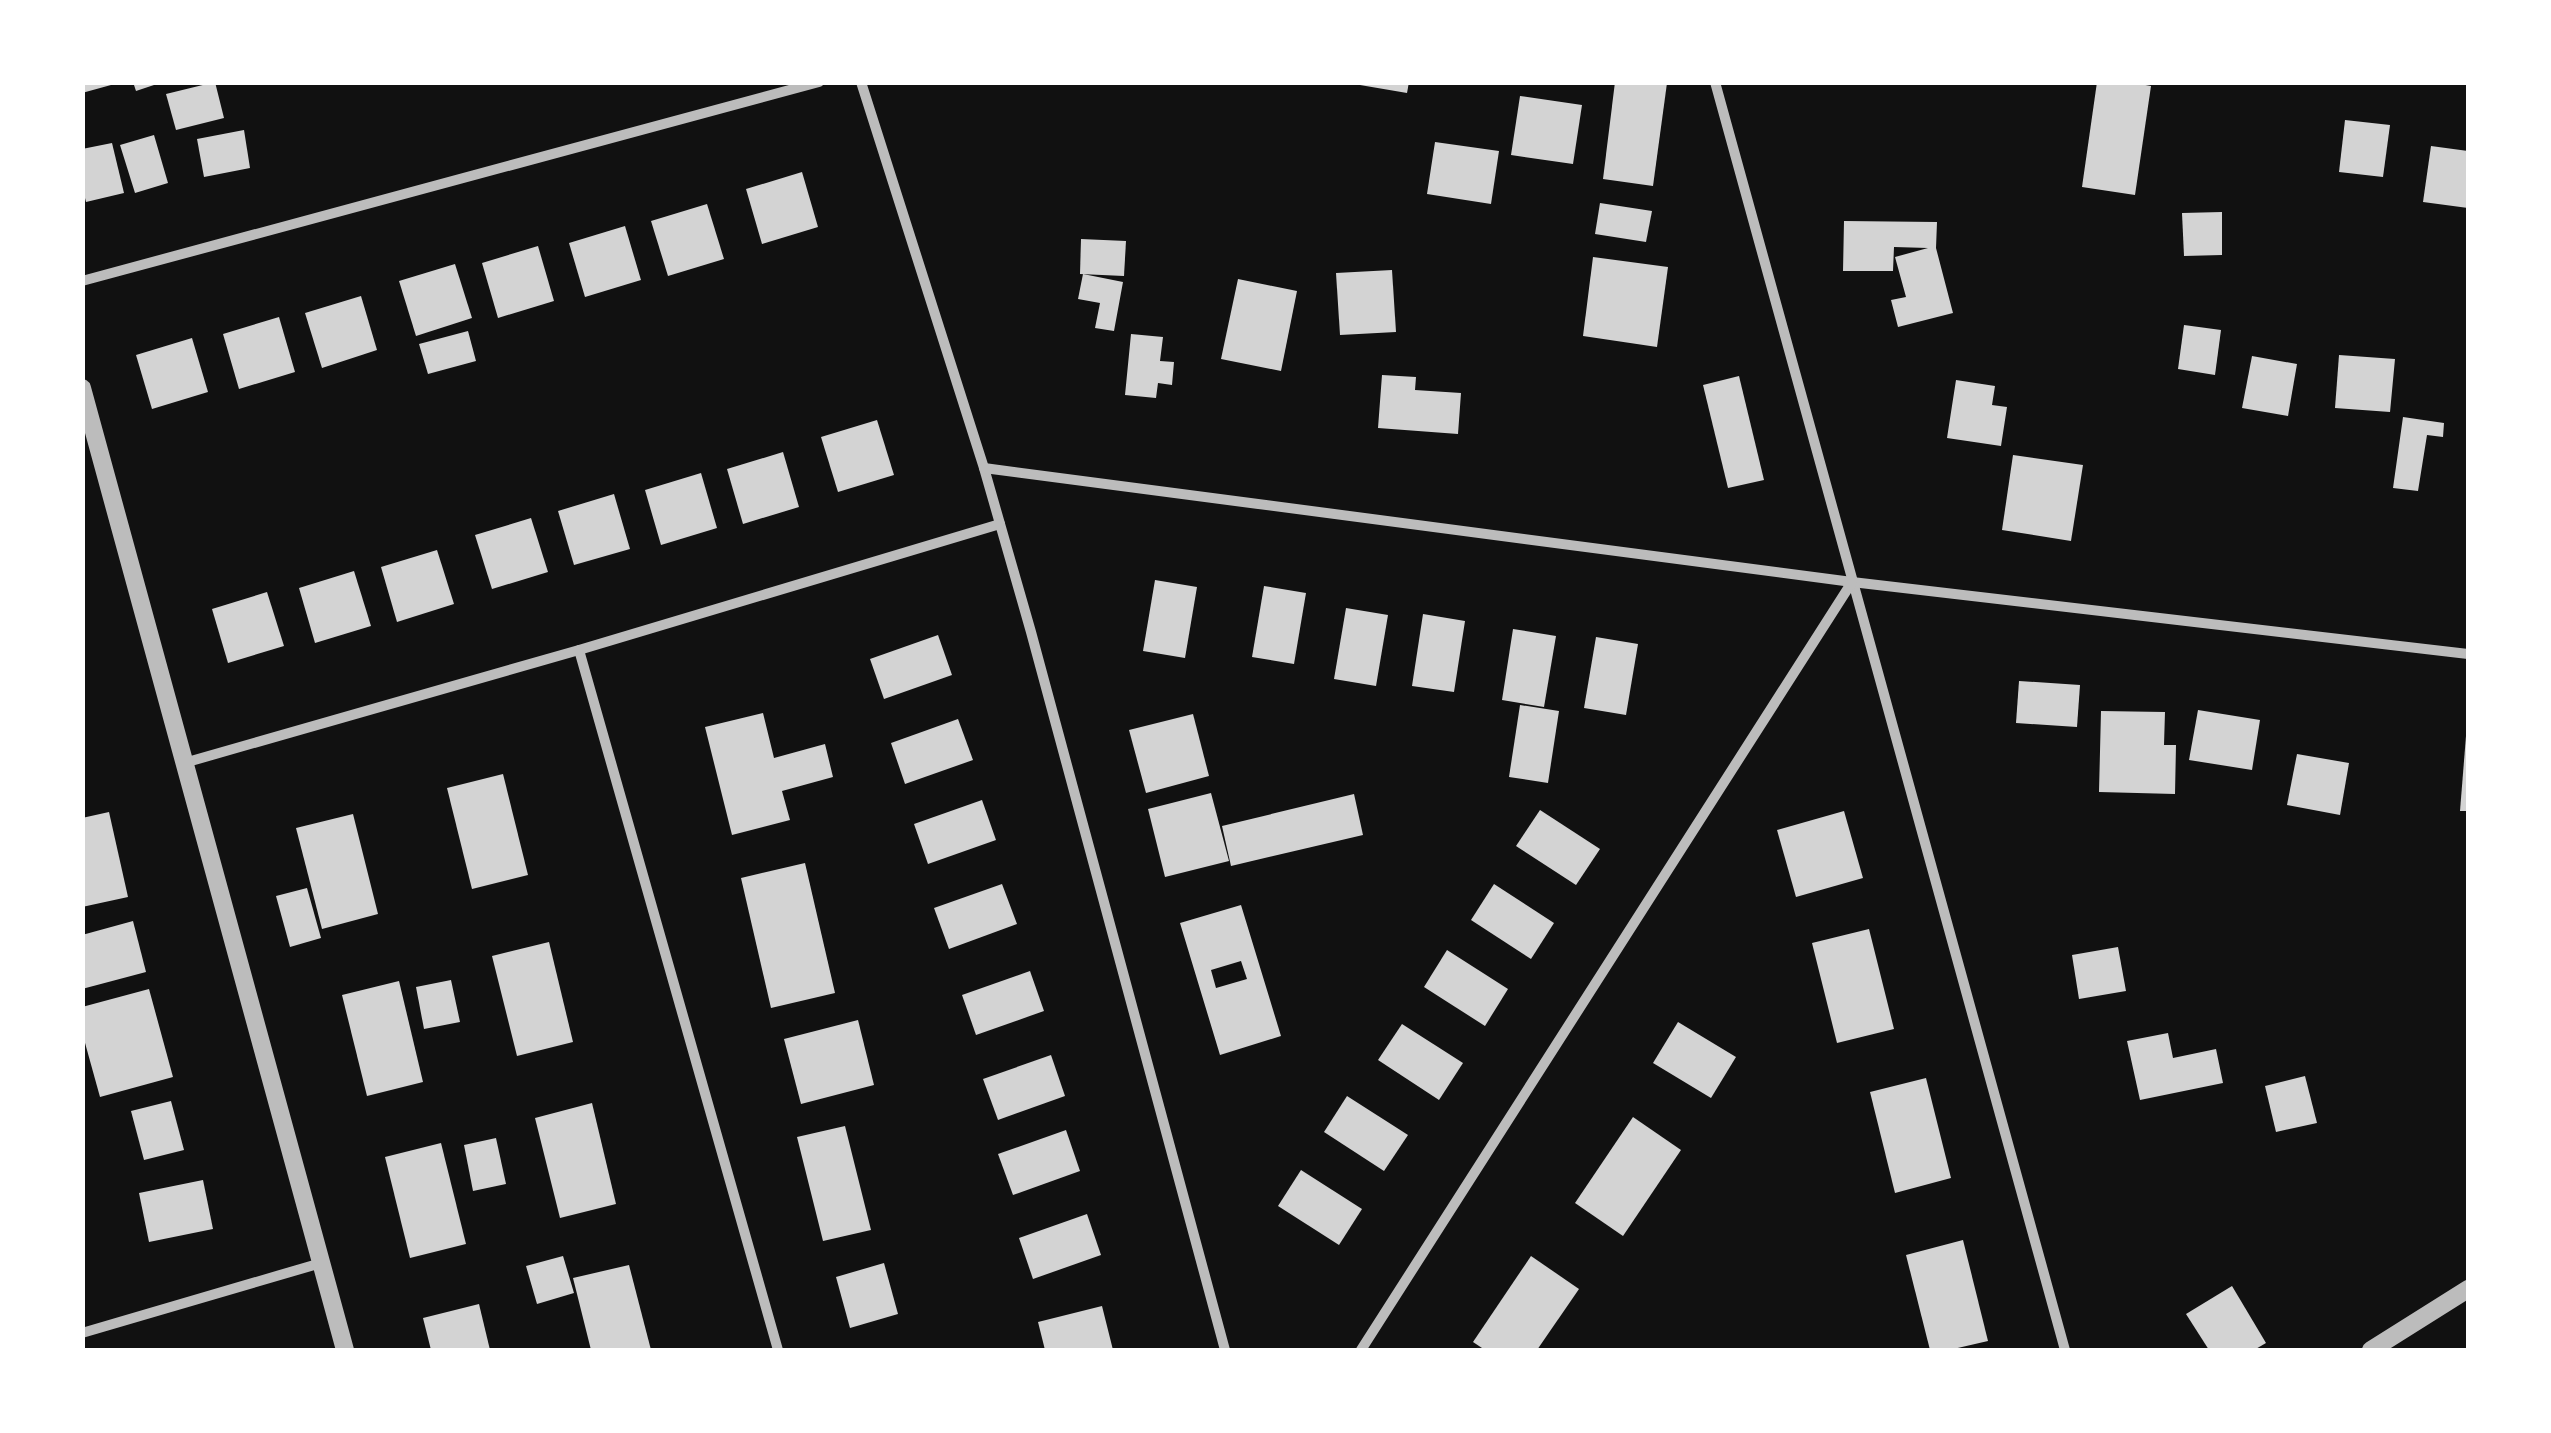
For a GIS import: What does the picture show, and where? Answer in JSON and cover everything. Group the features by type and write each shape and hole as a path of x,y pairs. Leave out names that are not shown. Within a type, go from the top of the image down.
{"street":[{"path":"82,281 819,82"},
{"path":"861,82 984,468 1225,1350"},
{"path":"1715,82 2065,1350"},
{"path":"82,388 345,1350"},
{"path":"984,468 1852,582 2468,654"},
{"path":"184,762 579,650 1000,524"},
{"path":"1362,1350 1852,582"},
{"path":"579,650 778,1350"},
{"path":"82,1333 321,1264"},
{"path":"2371,1350 2468,1289"}],"building":[{"path":"82,82 111,82 111,85 82,93"},
{"path":"133,82 160,82 160,83 136,91"},
{"path":"215,82 224,118 176,130 166,94"},
{"path":"1360,82 1409,82 1407,93"},
{"path":"1615,82 1667,83 1653,186 1603,179"},
{"path":"2097,82 2151,86 2135,195 2082,187"},
{"path":"1520,96 1582,105 1573,164 1511,155"},
{"path":"2345,120 2390,125 2383,177 2339,172"},
{"path":"244,130 250,168 204,177 197,139"},
{"path":"154,135 168,183 135,193 120,145"},
{"path":"1435,142 1499,151 1491,204 1427,194"},
{"path":"112,143 124,193 86,202 82,149"},
{"path":"2431,146 2468,151 2468,208 2423,202"},
{"path":"802,172 818,227 762,244 746,189"},
{"path":"1600,203 1652,211 1646,242 1595,234"},
{"path":"707,204 724,259 668,276 651,221"},
{"path":"2222,212 2222,255 2184,256 2182,213"},
{"path":"1844,221 1937,222 1936,248 1953,313 1898,327 1891,300 1906,297 1895,257 1928,248 1894,247 1893,271 1843,271"},
{"path":"625,226 641,280 585,297 569,243"},
{"path":"1081,239 1126,241 1124,276 1080,274"},
{"path":"538,246 554,301 498,318 482,263"},
{"path":"1593,257 1668,267 1657,347 1583,336"},
{"path":"455,264 472,318 416,336 399,281"},
{"path":"1392,270 1396,332 1340,335 1336,273"},
{"path":"1083,274 1123,282 1114,331 1095,328 1100,303 1078,299"},
{"path":"1238,279 1297,291 1281,371 1221,359"},
{"path":"361,296 377,350 322,368 305,313"},
{"path":"279,317 295,372 239,389 223,334"},
{"path":"2184,325 2221,330 2215,375 2178,369"},
{"path":"468,331 476,361 428,374 419,344"},
{"path":"1131,334 1163,337 1160,361 1174,362 1172,385 1158,383 1156,398 1125,395"},
{"path":"192,338 208,392 152,409 136,355"},
{"path":"2339,355 2395,359 2390,412 2335,408"},
{"path":"2252,356 2297,364 2288,416 2242,408"},
{"path":"1382,375 1416,377 1415,390 1461,393 1458,434 1378,428"},
{"path":"1739,376 1764,480 1728,488 1703,385"},
{"path":"1956,380 1995,386 1992,405 2007,407 2001,446 1947,438"},
{"path":"2403,417 2444,423 2443,437 2427,435 2418,491 2393,488"},
{"path":"877,420 894,475 838,492 821,437"},
{"path":"783,452 799,507 743,524 727,469"},
{"path":"2013,455 2083,465 2071,541 2002,530"},
{"path":"701,473 717,528 661,545 645,490"},
{"path":"614,494 630,549 574,565 558,511"},
{"path":"531,518 548,572 492,589 475,535"},
{"path":"437,550 454,604 397,622 381,567"},
{"path":"354,571 371,626 315,643 299,588"},
{"path":"1155,580 1197,587 1185,658 1143,651"},
{"path":"1264,586 1306,593 1294,664 1252,657"},
{"path":"267,592 284,646 228,663 212,609"},
{"path":"1346,608 1388,615 1376,686 1334,679"},
{"path":"1423,614 1465,621 1454,692 1412,686"},
{"path":"1513,629 1556,636 1544,707 1502,700"},
{"path":"938,635 952,675 884,699 870,659"},
{"path":"1596,637 1638,644 1626,715 1584,708"},
{"path":"2019,681 2080,685 2077,727 2016,723"},
{"path":"1520,705 1559,711 1548,783 1509,777"},
{"path":"2198,710 2260,720 2252,770 2189,760"},
{"path":"2101,711 2165,712 2164,745 2176,745 2175,794 2099,792"},
{"path":"763,713 774,758 825,744 833,777 782,791 790,820 732,835 705,727"},
{"path":"1193,714 1209,776 1146,793 1129,730"},
{"path":"958,719 973,760 905,784 891,743"},
{"path":"2466,736 2468,811 2460,811"},
{"path":"2297,754 2349,763 2340,815 2287,805"},
{"path":"503,774 528,875 472,889 447,788"},
{"path":"1211,793 1229,861 1165,877 1148,809"},
{"path":"1354,794 1363,835 1231,866 1222,826"},
{"path":"982,800 996,840 928,864 914,824"},
{"path":"1540,810 1600,849 1576,885 1516,846"},
{"path":"1844,811 1863,878 1796,897 1777,830"},
{"path":"109,812 128,897 82,907 82,818"},
{"path":"353,814 378,914 322,929 296,828"},
{"path":"805,863 835,993 771,1008 741,878"},
{"path":"1002,884 1017,924 949,949 934,908"},
{"path":"1494,884 1554,923 1531,959 1471,920"},
{"path":"307,888 321,938 290,947 276,896"},
{"path":"1241,905 1281,1036 1220,1055 1180,923","holes":["1241,961 1247,979 1216,988 1211,970"]},
{"path":"133,921 146,972 82,989 82,935"},
{"path":"1869,929 1894,1029 1837,1043 1812,943"},
{"path":"549,942 573,1042 517,1056 492,956"},
{"path":"2118,947 2126,991 2079,999 2072,955"},
{"path":"1447,950 1508,989 1485,1026 1424,987"},
{"path":"1030,971 1044,1011 976,1035 962,995"},
{"path":"451,980 460,1022 424,1029 416,987"},
{"path":"399,981 423,1082 367,1096 342,995"},
{"path":"149,989 173,1077 100,1097 82,1032 82,1007"},
{"path":"858,1020 874,1085 801,1104 784,1039"},
{"path":"1678,1022 1736,1057 1711,1098 1653,1063"},
{"path":"1402,1024 1463,1063 1439,1100 1378,1060"},
{"path":"2168,1033 2173,1058 2216,1049 2223,1083 2140,1100 2127,1041"},
{"path":"1051,1055 1065,1096 998,1120 983,1079"},
{"path":"2305,1076 2317,1123 2276,1132 2265,1086"},
{"path":"1926,1078 1951,1178 1895,1193 1870,1092"},
{"path":"1347,1096 1408,1135 1384,1171 1324,1132"},
{"path":"171,1101 184,1150 144,1160 131,1111"},
{"path":"592,1103 616,1204 560,1218 535,1118"},
{"path":"1633,1117 1681,1150 1623,1236 1575,1203"},
{"path":"845,1126 871,1230 823,1241 797,1137"},
{"path":"1066,1130 1080,1171 1013,1195 998,1154"},
{"path":"496,1138 506,1184 473,1191 464,1145"},
{"path":"441,1143 466,1244 410,1258 385,1157"},
{"path":"1301,1170 1362,1209 1339,1245 1278,1206"},
{"path":"203,1180 213,1229 149,1242 139,1193"},
{"path":"1087,1214 1101,1255 1033,1279 1019,1238"},
{"path":"1963,1240 1988,1341 1930,1350 1906,1255"},
{"path":"563,1256 574,1293 537,1304 526,1266"},
{"path":"1531,1256 1579,1289 1537,1350 1485,1350 1473,1342"},
{"path":"884,1263 898,1314 850,1328 836,1277"},
{"path":"629,1265 651,1350 591,1350 573,1278"},
{"path":"2232,1286 2266,1343 2254,1350 2209,1350 2186,1314"},
{"path":"479,1304 490,1350 431,1350 423,1318"},
{"path":"1102,1306 1113,1350 1045,1350 1038,1322"}]}
